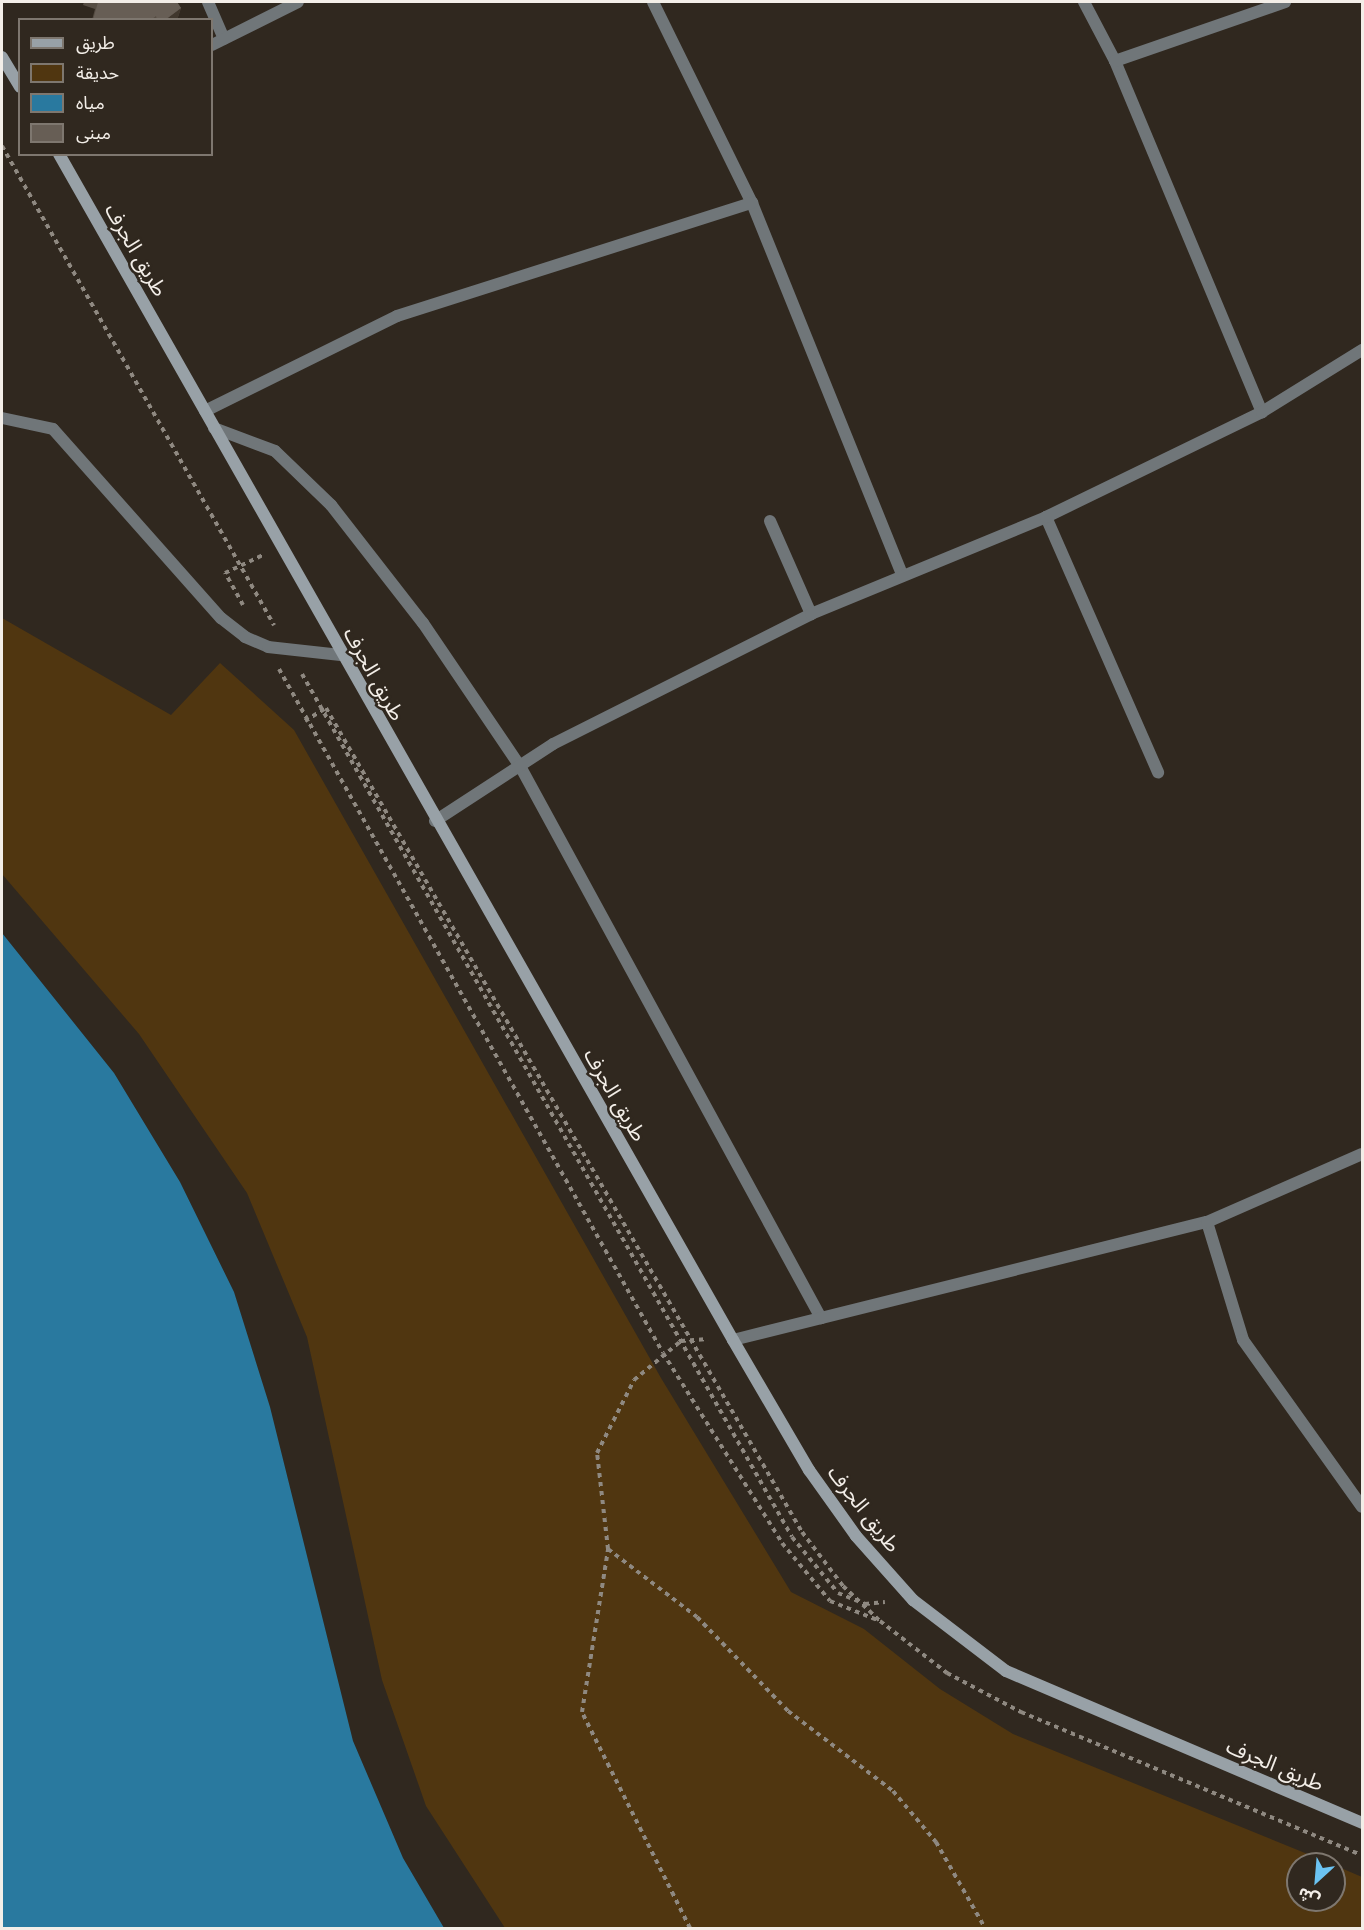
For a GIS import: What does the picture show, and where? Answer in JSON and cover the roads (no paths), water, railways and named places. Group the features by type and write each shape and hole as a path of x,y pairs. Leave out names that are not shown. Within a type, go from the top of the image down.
{"main road":[{"path":"2,57 18,84"},
{"name":"طريق الجرف","path":"60,156 435,821 733,1340 809,1470 856,1536 913,1600 1006,1671 1362,1823"}],"street":[{"path":"208,2 224,39"},
{"path":"213,44 298,2"},
{"path":"653,2 752,203 903,576"},
{"path":"1084,2 1115,61 1262,412"},
{"path":"1115,61 1285,2"},
{"path":"205,411 397,316 752,203"},
{"path":"435,821 553,744 811,614 1046,518 1262,412 1362,350"},
{"path":"2,418 53,429 221,618 245,637 268,647 341,655"},
{"path":"214,428 275,451 331,505 423,623 520,766 821,1318"},
{"path":"1046,518 1158,772"},
{"path":"770,521 811,614"},
{"path":"733,1340 1207,1222 1362,1154"},
{"path":"1207,1222 1243,1340 1362,1507"}],"water":[{"path":"2,933 114,1073 180,1182 234,1292 270,1407 353,1741 403,1858 444,1928 2,1928"}]}
